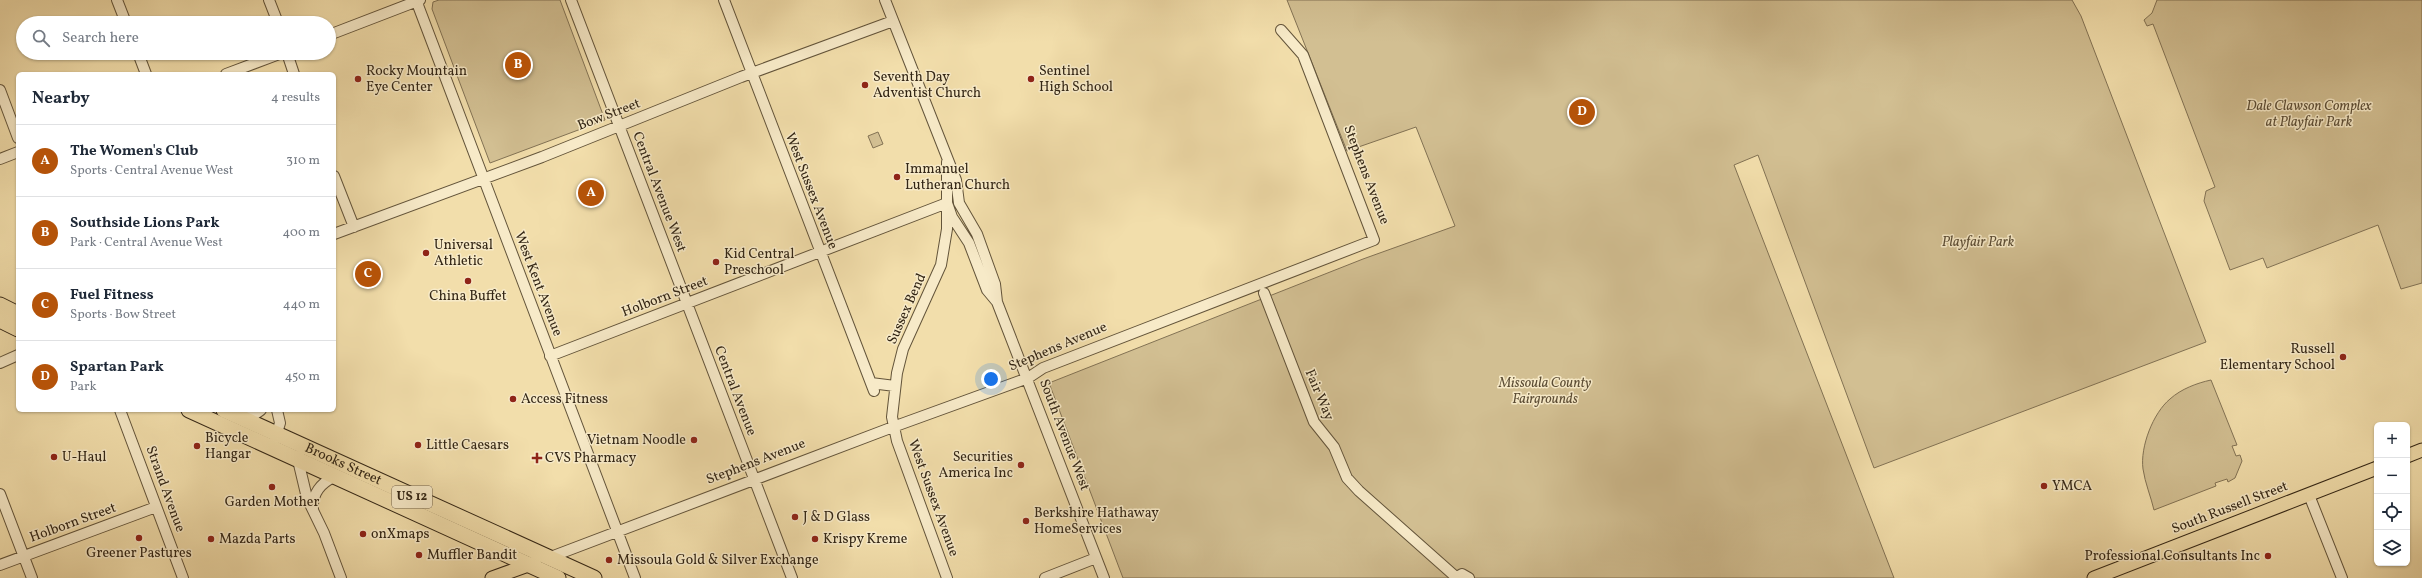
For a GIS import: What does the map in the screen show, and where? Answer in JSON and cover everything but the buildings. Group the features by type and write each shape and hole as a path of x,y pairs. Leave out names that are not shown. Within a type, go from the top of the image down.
{"highway":[{"path":"0,305 16,313"},
{"path":"0,320 16,328"},
{"name":"Brooks Street","path":"194,412 274,442 594,578"},
{"name":"Brooks Street","path":"228,412 241,418 274,442"},
{"name":"Brooks Street","path":"300,454 334,477 526,565 558,578"}],"main road":[{"path":"2410,455 2422,450"},
{"name":"South Russell Street","path":"2094,578 2374,469"},
{"name":"Stephens Avenue","path":"492,578 548,558"}],"street":[{"path":"117,0 123,16"},
{"path":"269,0 275,16"},
{"name":"Central Avenue West","path":"571,0 687,303"},
{"name":"West Sussex Avenue","path":"724,0 751,74 872,387 895,386"},
{"name":"South Avenue West","path":"885,0 947,161 956,180 960,203 977,234 995,284 998,302 1104,578"},
{"path":"336,32 418,1"},
{"name":"West Kent Avenue","path":"418,1 482,178 635,578"},
{"name":"Bow Street","path":"336,233 619,127 751,74 893,21"},
{"name":"Stephens Avenue","path":"548,558 893,427 1028,378 1043,368 1374,240 1304,55 1281,30"},
{"path":"141,60 145,72"},
{"path":"231,72 263,60"},
{"path":"289,60 293,72"},
{"path":"0,90 16,133"},
{"path":"0,159 16,153"},
{"name":"South Avenue West","path":"947,161 947,203 952,217 969,243 987,290 998,302"},
{"path":"336,181 354,226"},
{"name":"Holborn Street","path":"550,356 947,203"},
{"name":"Sussex Bend","path":"893,427 892,411 895,386 903,349 941,265 947,229 947,203"},
{"name":"Fair Way","path":"1264,293 1314,422 1334,448 1347,478 1359,491 1456,578 1464,574 1469,578"},
{"name":"Central Avenue","path":"687,303 792,578"},
{"path":"0,363 16,356"},
{"path":"241,418 254,415 258,412"},
{"path":"274,442 280,424 277,412"},
{"name":"Strand Avenue","path":"123,413 183,578"},
{"name":"West Sussex Avenue","path":"893,427 947,578"},
{"path":"300,454 307,498 324,533 341,578"},
{"path":"313,511 316,494 322,484 334,477"},
{"path":"0,494 32,578"},
{"path":"2310,495 2342,578"},
{"name":"Holborn Street","path":"0,565 156,507"},
{"path":"1045,578 1096,558"}],"green space":[{"path":"439,0 560,0 605,120 490,163 432,9 433,2"},
{"path":"1287,0 2072,0 2081,16 2206,342 1874,468 1758,155 1734,165 1894,578 1123,578 1049,383 1363,259 1455,226 1416,127 1347,151"},
{"name":"Dale Clawson Complex at Playfair Park","path":"2157,0 2422,0 2422,283 2401,289 2378,225 2267,268 2263,258 2230,270 2204,201 2206,191 2215,187 2153,24 2147,26 2144,20 2152,13"},
{"path":"878,132 883,144 873,148 868,136"},
{"path":"2211,380 2237,445 2232,446 2236,456 2240,455 2242,461 2235,478 2228,482 2227,479 2215,483 2216,486 2154,510 2143,469 2144,451 2149,431 2158,413 2170,399 2189,387"}],"place":[{"name":"Southside Lions Park","path":"518,65"},
{"name":"Rocky Mountain Eye Center","path":"358,79"},
{"name":"Sentinel High School","path":"1031,79"},
{"name":"Seventh Day Adventist Church","path":"865,85"},
{"name":"Spartan Park","path":"1582,112"},
{"name":"Immanuel Lutheran Church","path":"897,177"},
{"name":"The Women's Club","path":"591,193"},
{"name":"Universal Athletic","path":"426,253"},
{"name":"Kid Central Preschool","path":"716,262"},
{"name":"Fuel Fitness","path":"368,274"},
{"name":"China Buffet","path":"468,281"},
{"name":"Russell Elementary School","path":"2343,357"},
{"name":"Access Fitness","path":"513,399"},
{"name":"Vietnam Noodle","path":"694,440"},
{"name":"Little Caesars","path":"418,445"},
{"name":"Bicycle Hangar","path":"197,446"},
{"name":"U-Haul","path":"54,457"},
{"name":"CVS Pharmacy","path":"537,458"},
{"name":"Securities America Inc","path":"1021,465"},
{"name":"YMCA","path":"2044,486"},
{"name":"Garden Mother","path":"272,487"},
{"name":"J & D Glass","path":"795,517"},
{"name":"Berkshire Hathaway HomeServices","path":"1026,521"},
{"name":"onXmaps","path":"363,534"},
{"name":"Greener Pastures","path":"139,538"},
{"name":"Mazda Parts","path":"211,539"},
{"name":"Krispy Kreme","path":"815,539"},
{"name":"Muffler Bandit","path":"419,555"},
{"name":"Professional Consultants Inc","path":"2268,556"},
{"name":"Missoula Gold & Silver Exchange","path":"609,560"}],"park label":[{"name":"Playfair Park","path":"1978,242"},
{"name":"Missoula County Fairgrounds","path":"1545,392"}]}
